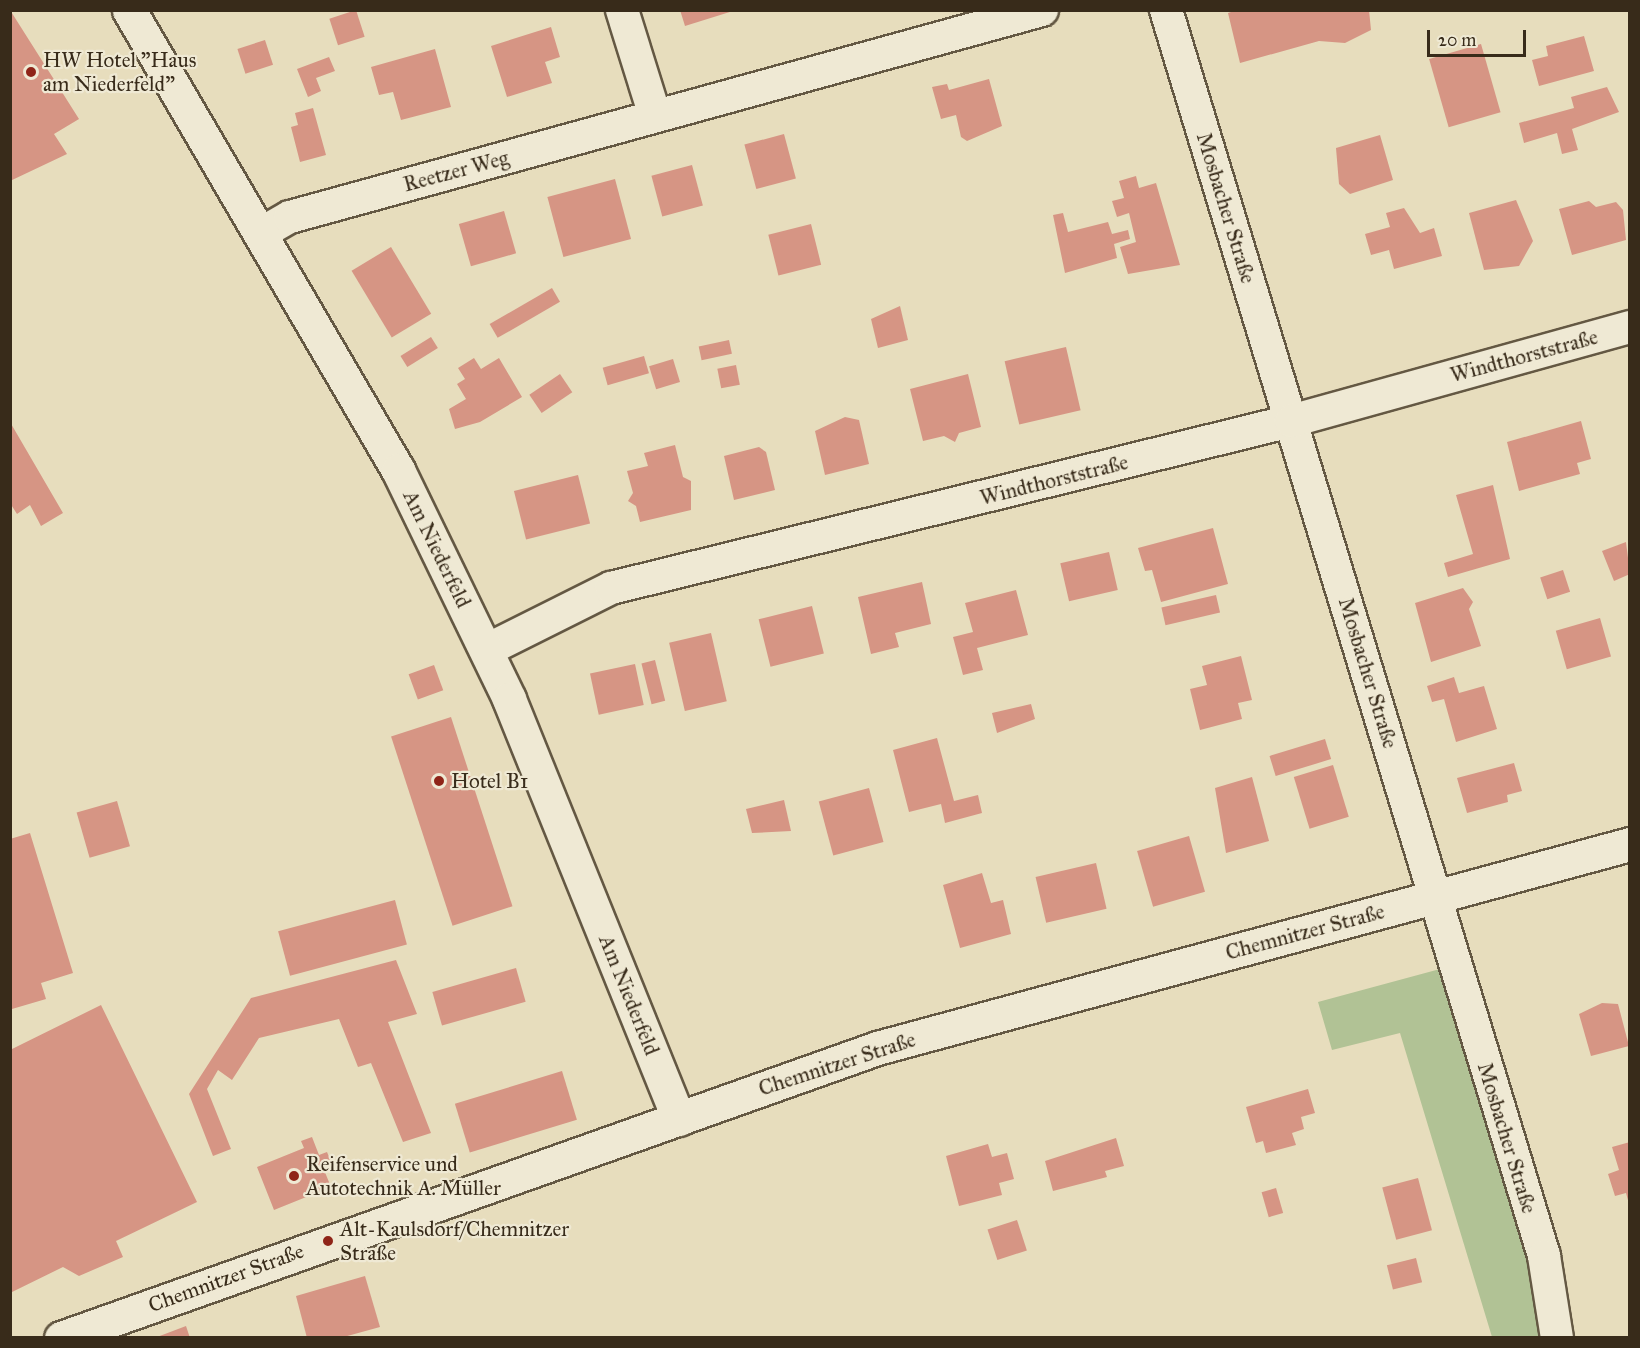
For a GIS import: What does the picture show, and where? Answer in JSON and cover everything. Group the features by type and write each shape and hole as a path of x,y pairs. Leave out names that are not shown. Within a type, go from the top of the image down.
{"main road":[{"name":"Am Niederfeld","path":"129,10 398,470 487,651 679,1119"},
{"name":"Chemnitzer Straße","path":"61,1338 877,1048 1629,844"}],"street":[{"path":"622,10 655,116"},
{"name":"Reetzer Weg","path":"260,234 290,217 655,116 962,21 1042,10"},
{"name":"Mosbacher Straße","path":"1166,10 1544,1256 1557,1338"},
{"name":"Windthorststraße","path":"487,651 611,588 1291,421 1629,327"}],"green space":[{"path":"1440,969 1537,1287 1541,1337 1492,1337 1400,1033 1332,1050 1318,1002"}],"building":[{"name":"HW Hotel \"Haus am Niederfeld\"","path":"10,10 79,119 54,134 67,154 10,181"},
{"path":"356,10 365,37 338,45 329,19"},
{"path":"680,10 733,10 733,11 685,26"},
{"path":"1237,10 1369,10 1371,30 1345,43 1319,41 1240,63 1228,13"},
{"path":"551,27 560,57 545,62 552,83 507,97 491,46"},
{"path":"1584,36 1594,71 1539,86 1532,60 1548,56 1546,46"},
{"path":"265,40 273,65 245,74 237,49"},
{"path":"1481,44 1501,112 1449,127 1429,59"},
{"path":"435,49 451,107 401,120 393,92 379,95 371,67"},
{"path":"329,57 335,71 316,78 321,91 308,97 297,69"},
{"path":"989,79 1002,126 967,141 961,137 956,115 941,119 932,87 947,84 949,90"},
{"path":"1607,87 1619,112 1572,129 1578,150 1562,154 1557,133 1524,143 1519,123 1574,108 1571,97"},
{"path":"313,108 326,155 300,162 291,127 298,125 295,113"},
{"path":"784,134 796,178 756,189 744,145"},
{"path":"1380,135 1393,180 1350,194 1339,184 1336,148"},
{"path":"692,165 703,206 662,216 651,176"},
{"path":"1136,176 1139,188 1156,183 1180,265 1128,274 1120,247 1136,242 1129,213 1117,217 1112,201 1124,198 1119,181"},
{"path":"615,179 631,239 563,257 547,197"},
{"path":"1516,200 1533,241 1519,266 1484,270 1469,213"},
{"path":"1589,201 1596,207 1616,202 1623,210 1626,240 1572,255 1559,209"},
{"path":"1404,208 1420,233 1434,228 1442,256 1394,269 1389,250 1371,255 1365,234 1390,227 1386,213"},
{"path":"504,211 516,253 471,266 459,224"},
{"path":"1063,213 1068,232 1108,222 1112,234 1128,230 1130,239 1114,244 1117,258 1065,273 1053,215"},
{"path":"811,224 821,265 778,275 768,235"},
{"path":"391,247 431,314 392,338 352,271"},
{"path":"552,288 560,302 498,338 490,324"},
{"path":"900,306 908,340 878,348 871,319"},
{"path":"431,337 438,348 407,367 400,356"},
{"path":"729,340 732,354 702,360 699,346"},
{"path":"1066,347 1081,410 1019,425 1005,361"},
{"path":"644,356 649,373 608,385 603,368"},
{"path":"474,358 481,369 499,358 522,397 480,422 455,429 449,409 466,399 457,384 465,379 458,368"},
{"path":"673,359 680,382 656,389 649,366"},
{"path":"736,365 740,385 721,388 717,369"},
{"path":"560,374 572,392 542,413 529,395"},
{"path":"968,374 981,427 959,433 955,442 944,436 923,441 910,389"},
{"path":"845,417 859,420 869,464 825,475 815,431"},
{"path":"1581,421 1591,459 1577,463 1580,474 1519,491 1507,442"},
{"path":"10,422 63,513 41,526 30,505 17,514 10,503"},
{"path":"675,445 683,477 691,481 691,510 640,522 636,506 628,501 633,493 627,471 648,466 644,453"},
{"path":"759,447 766,452 775,490 734,500 724,456"},
{"path":"578,475 590,524 526,539 514,491"},
{"path":"1493,485 1510,559 1448,577 1444,563 1473,554 1456,495"},
{"path":"1213,528 1228,584 1161,602 1152,570 1145,571 1138,548"},
{"path":"1626,542 1630,574 1614,581 1602,551"},
{"path":"1109,552 1118,590 1069,601 1060,563"},
{"path":"1563,570 1570,592 1547,599 1540,577"},
{"path":"922,582 931,624 895,633 899,647 871,654 858,597"},
{"path":"1463,588 1473,602 1469,609 1481,646 1431,662 1415,603"},
{"path":"1016,590 1028,635 977,648 983,670 963,675 953,637 973,632 965,603"},
{"path":"1216,595 1220,613 1165,625 1161,608"},
{"path":"812,606 824,654 770,667 759,619"},
{"path":"1600,618 1611,656 1567,669 1556,631"},
{"path":"711,633 727,701 685,711 669,643"},
{"path":"1241,656 1252,700 1238,703 1242,719 1200,730 1190,689 1207,685 1202,666"},
{"path":"655,660 665,701 652,704 641,663"},
{"path":"635,664 644,705 599,715 590,674"},
{"path":"434,665 443,690 418,700 409,674"},
{"path":"1454,677 1459,693 1484,686 1497,729 1456,742 1444,699 1432,702 1427,686"},
{"path":"1031,704 1035,719 997,733 992,713"},
{"name":"Hotel B1","path":"451,717 512,906 453,926 391,736"},
{"path":"937,738 954,801 978,795 982,813 945,823 941,804 909,812 893,750"},
{"path":"1325,739 1331,759 1276,776 1270,756"},
{"path":"1514,763 1522,791 1507,795 1508,802 1467,813 1457,778"},
{"path":"1333,765 1349,817 1310,829 1294,777"},
{"path":"1252,777 1269,841 1226,853 1215,788"},
{"path":"869,788 883,842 833,856 819,801"},
{"path":"784,800 791,831 752,833 746,809"},
{"path":"117,801 130,846 90,858 77,813"},
{"path":"30,833 73,973 41,983 46,999 12,1009 10,839"},
{"path":"1189,836 1205,892 1153,907 1137,851"},
{"path":"1096,863 1107,909 1046,923 1036,877"},
{"path":"982,873 991,903 1003,900 1011,934 960,948 943,885"},
{"path":"395,900 407,944 290,976 278,931"},
{"path":"396,960 417,1014 388,1022 431,1133 403,1142 371,1063 358,1067 339,1019 259,1038 232,1080 218,1070 207,1089 231,1149 213,1156 189,1094 251,998"},
{"path":"516,968 526,1002 442,1026 432,992"},
{"path":"1602,1003 1618,1004 1629,1046 1591,1056 1579,1014"},
{"path":"101,1005 197,1202 116,1241 123,1257 79,1276 63,1267 10,1293 10,1050"},
{"path":"562,1071 577,1120 470,1153 455,1104"},
{"path":"1308,1089 1315,1113 1301,1117 1304,1129 1292,1133 1296,1145 1266,1153 1263,1141 1256,1143 1246,1107"},
{"path":"312,1137 319,1155 327,1152 331,1162 322,1165 331,1187 274,1210 257,1167 304,1148 301,1141"},
{"path":"1116,1138 1124,1166 1105,1171 1107,1177 1053,1191 1045,1161"},
{"path":"1630,1142 1629,1204 1626,1193 1615,1196 1608,1174 1619,1170 1612,1147"},
{"path":"988,1144 992,1157 1007,1153 1014,1179 999,1183 1002,1195 959,1206 946,1156"},
{"path":"1418,1178 1432,1230 1396,1240 1382,1188"},
{"path":"1276,1188 1283,1213 1269,1217 1262,1192"},
{"path":"1017,1220 1027,1250 997,1260 988,1230"},
{"path":"1416,1258 1422,1282 1393,1290 1387,1265"},
{"path":"365,1276 380,1327 340,1338 307,1338 296,1296"},
{"path":"186,1326 190,1338 157,1338 157,1337"}],"place":[{"name":"HW Hotel \"Haus am Niederfeld\"","path":"31,72"},
{"name":"Hotel B1","path":"439,781"},
{"name":"Reifenservice und Autotechnik A. Müller","path":"294,1176"},
{"name":"Alt-Kaulsdorf/Chemnitzer Straße","path":"328,1241"}]}
